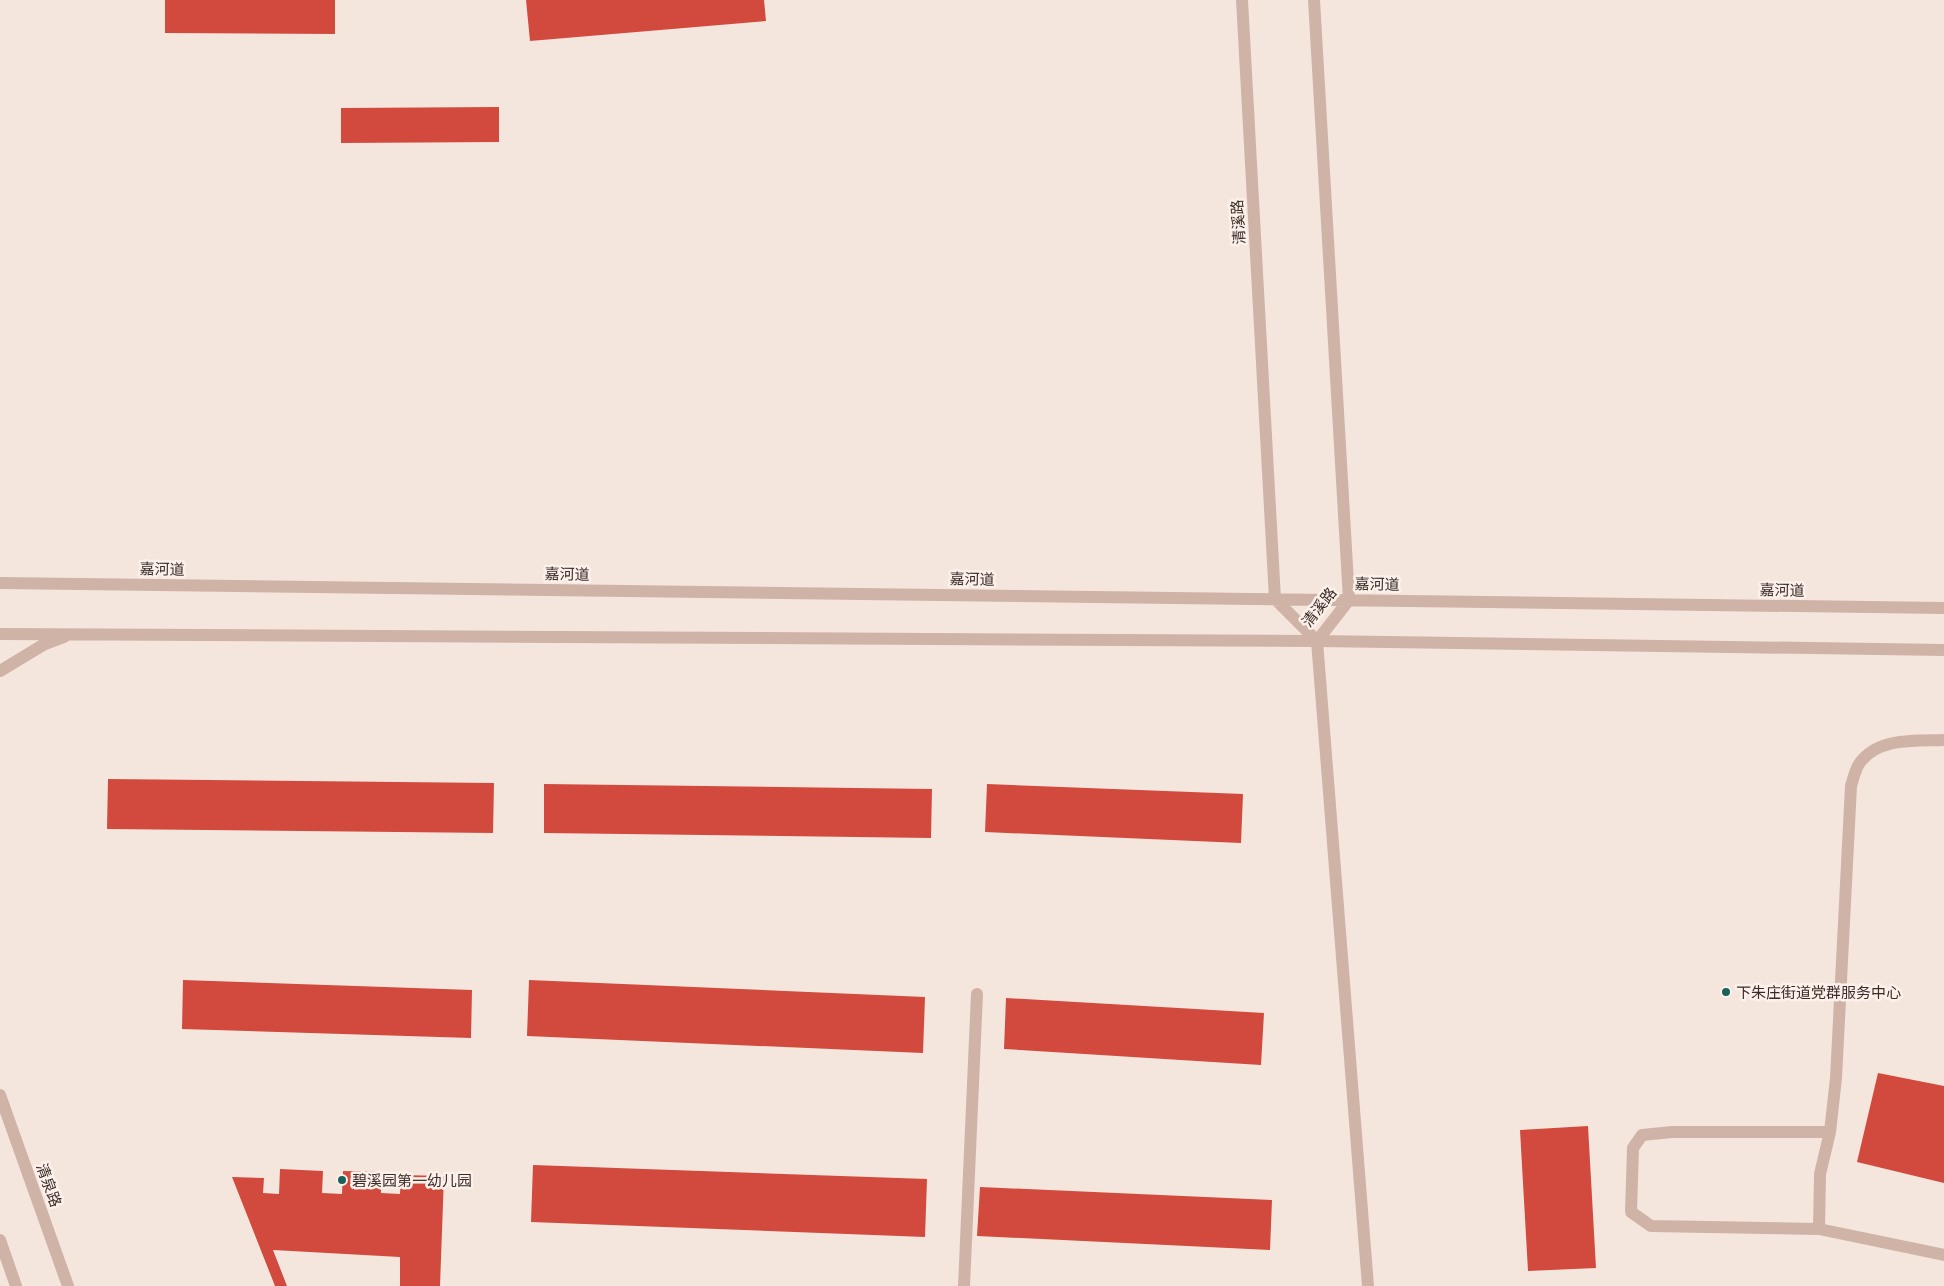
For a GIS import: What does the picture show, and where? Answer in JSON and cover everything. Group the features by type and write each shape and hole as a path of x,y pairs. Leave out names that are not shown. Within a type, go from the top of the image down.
{"street":[{"name":"清溪路","path":"1242,0 1275,599 1317,641 1349,600 1314,0"},
{"name":"嘉河道","path":"0,583 1944,608"},
{"path":"0,634 1317,641 1944,650"},
{"path":"0,671 43,645 70,635"},
{"path":"1317,641 1368,1286"},
{"path":"1819,1229 1820,1174 1830,1132 1836,1078 1851,786 1859,764 1875,748 1909,741 1944,740"},
{"path":"964,1286 978,994"},
{"name":"清泉路","path":"0,1095 68,1286"},
{"path":"1830,1132 1672,1132 1642,1135 1633,1148 1631,1212 1651,1226 1819,1229 1944,1255"},
{"path":"0,1240 16,1286"}],"building":[{"path":"165,0 335,0 335,34 165,33"},
{"path":"526,0 764,0 766,21 530,41"},
{"path":"499,107 499,142 341,143 341,108"},
{"path":"108,779 494,783 493,833 107,829"},
{"path":"544,784 932,789 931,838 544,833"},
{"path":"987,784 1243,794 1241,843 985,832"},
{"path":"183,980 472,990 471,1038 182,1029"},
{"path":"529,980 925,997 923,1053 527,1036"},
{"path":"1006,998 1264,1013 1261,1065 1004,1049"},
{"path":"1878,1073 1944,1086 1944,1183 1857,1162"},
{"path":"1588,1126 1596,1268 1528,1271 1520,1130"},
{"path":"533,1165 927,1179 925,1237 531,1222"},
{"path":"280,1169 323,1171 322,1193 342,1194 343,1171 381,1172 381,1193 400,1194 401,1175 444,1176 440,1286 400,1286 400,1257 273,1250 287,1286 275,1286 232,1177 264,1178 263,1193 279,1194"},
{"path":"980,1187 1272,1200 1270,1250 977,1236"}],"place":[{"name":"下朱庄街道党群服务中心","path":"1726,992"},
{"name":"碧溪园第一幼儿园","path":"342,1180"}]}
